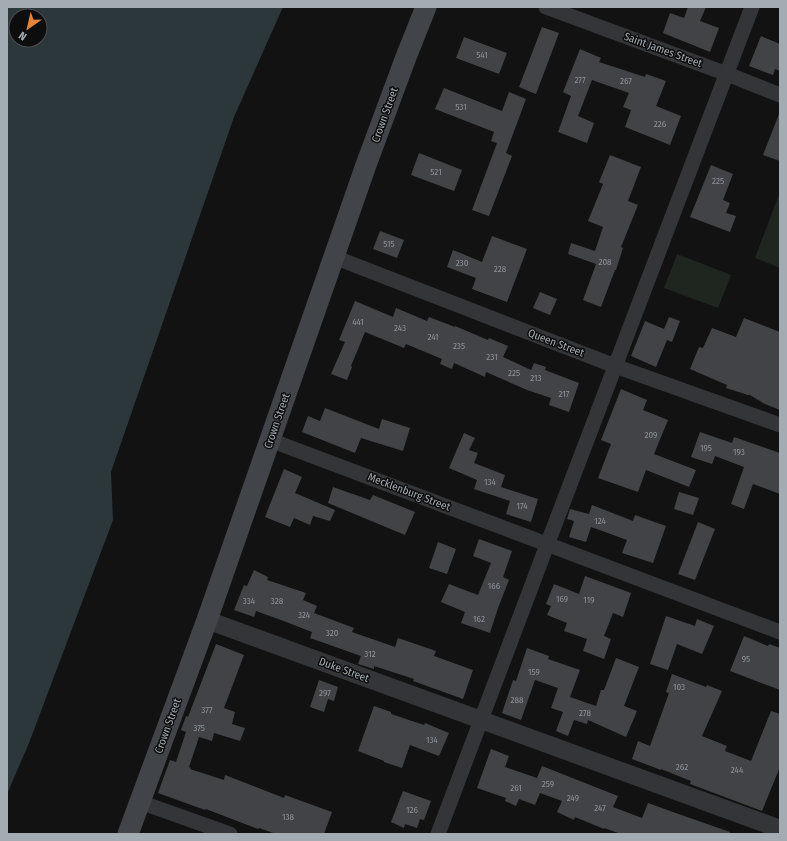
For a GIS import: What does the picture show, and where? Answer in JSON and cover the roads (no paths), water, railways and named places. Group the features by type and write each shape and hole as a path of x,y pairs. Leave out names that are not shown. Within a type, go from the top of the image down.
{"main road":[{"name":"Crown Street","path":"128,834 207,620 400,71 426,7"}],"street":[{"name":"Saint James Street","path":"546,7 780,95"},
{"path":"438,834 752,7"},
{"name":"Queen Street","path":"334,257 615,366 780,425"},
{"name":"Mecklenburg Street","path":"270,440 780,632"},
{"name":"Duke Street","path":"207,620 780,829"},
{"path":"140,802 230,834"}]}
